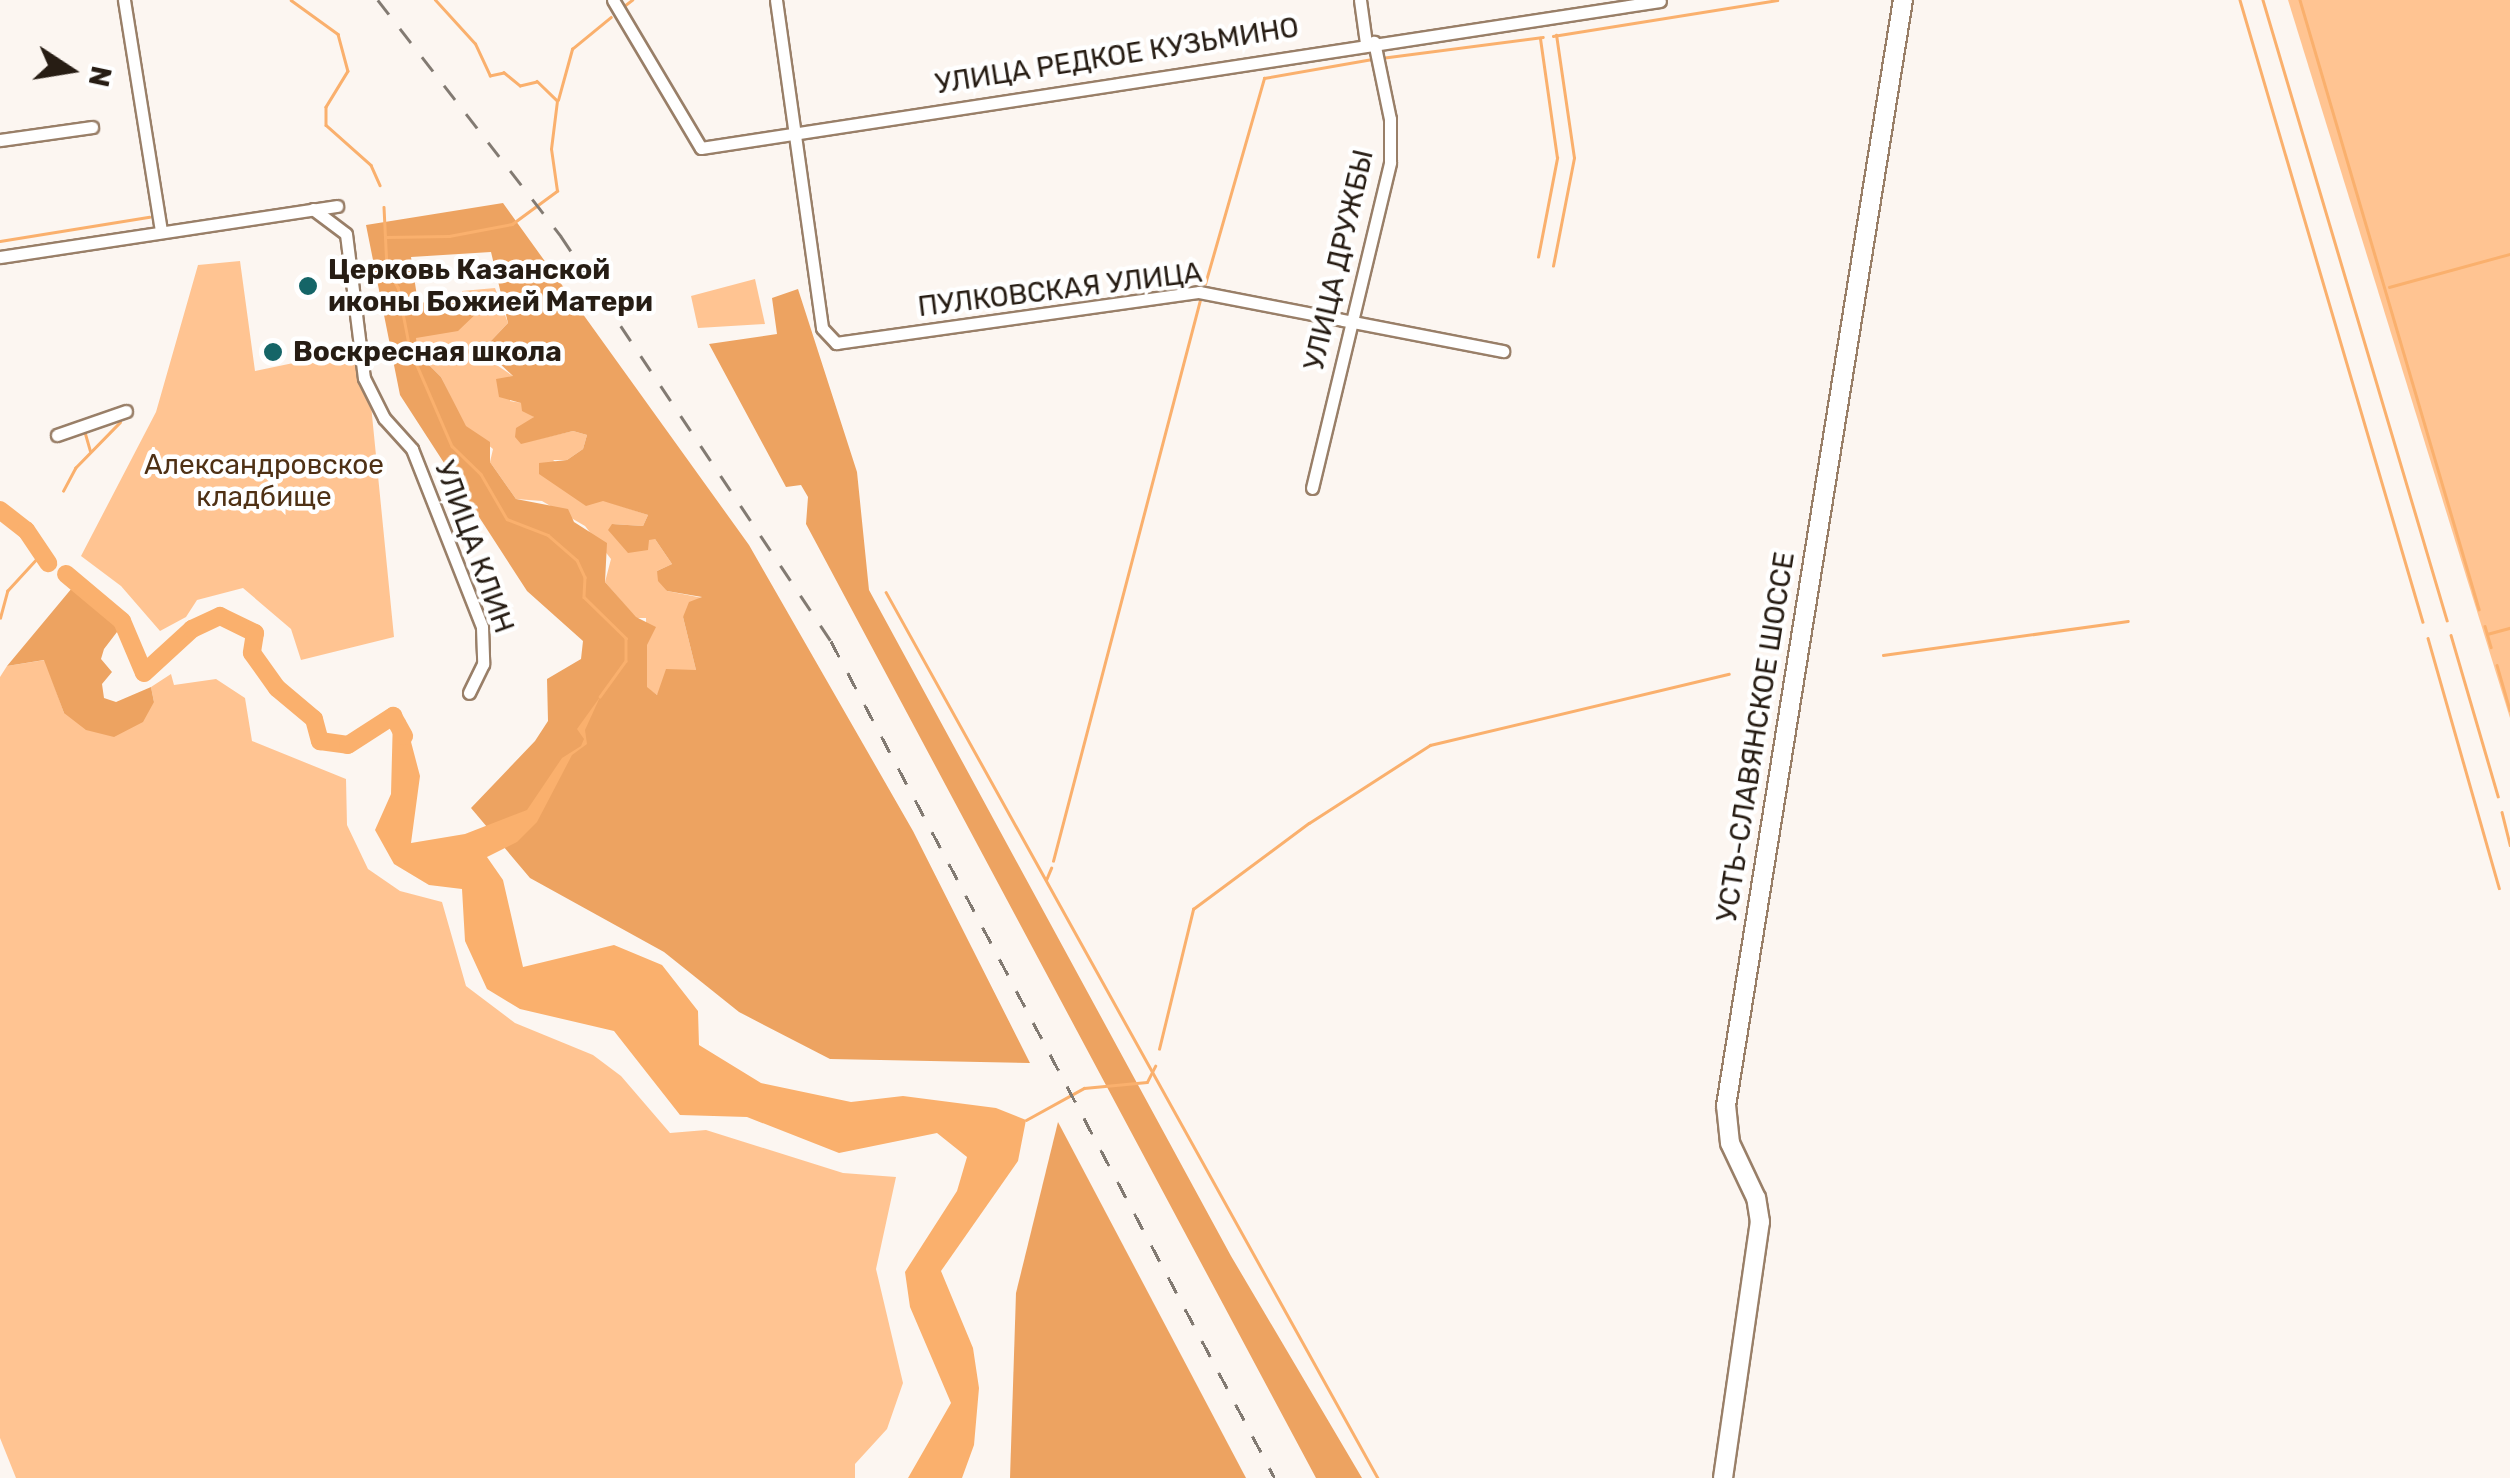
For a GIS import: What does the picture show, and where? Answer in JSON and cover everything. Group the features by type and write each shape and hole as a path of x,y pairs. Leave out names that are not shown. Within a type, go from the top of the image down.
{"street":[{"path":"124,0 161,232"},
{"name":"УЛИЦА РЕДКОЕ КУЗЬМИНО","path":"613,0 701,148 1370,42 1660,1"},
{"path":"776,0 793,132"},
{"name":"УЛИЦА ДРУЖБЫ","path":"1312,488 1390,162 1390,119 1360,0"},
{"name":"УСТЬ-СЛАВЯНСКОЕ ШОССЕ","path":"1724,1478 1760,1222 1730,1143 1726,1106 1903,0"},
{"path":"0,140 92,126"},
{"name":"ПУЛКОВСКАЯ УЛИЦА","path":"793,132 822,328 836,343 1198,292 1504,351"},
{"path":"0,257 337,206"},
{"name":"УЛИЦА КЛИН","path":"313,210 346,234 364,378 384,418 412,450 482,627 483,664 468,693"},
{"path":"57,435 126,411"}],"green space":[{"path":"2288,0 2510,0 2510,718"},
{"name":"Александровское кладбище","path":"240,261 255,371 351,351 356,359 371,405 394,637 301,660 291,629 243,588 197,600 186,617 160,631 121,586 81,556 156,412 198,265"},
{"path":"755,279 765,324 698,328 691,296"},
{"path":"495,288 508,323 489,343 470,347 513,376 510,401 522,403 534,417 521,443 573,431 587,435 583,449 567,460 553,460 603,500 648,515 643,526 612,524 655,539 672,564 657,571 667,591 703,598 683,617 696,670 679,670 657,695 647,688 646,618 636,618 605,582 611,559 585,526 542,501 516,499 490,462 493,449 465,426 441,377 418,354 415,338 479,303 462,299 462,291"},
{"path":"45,660 64,713 154,702 151,687 171,674 174,685 216,679 245,698 252,741 346,779 347,825 368,869 400,891 442,902 466,986 515,1023 593,1055 621,1076 670,1133 706,1130 843,1173 896,1177 876,1269 903,1383 887,1429 855,1464 855,1478 16,1478 0,1438 0,677 7,666"}],"shaded area":[{"path":"503,203 749,545 913,831 1030,1063 830,1059 739,1012 664,952 530,878 471,808 535,741 548,721 547,679 581,659 583,641 527,591 400,395 366,225","holes":["491,252 508,323 489,343 466,350 474,361 494,358 513,376 496,379 499,397 521,403 522,411 534,417 516,428 515,437 521,444 573,431 587,435 583,449 567,460 539,463 539,474 586,506 603,501 648,515 643,526 612,524 608,530 628,553 648,550 649,540 655,539 672,564 657,571 658,581 667,591 702,597 689,602 683,617 696,670 666,669 657,695 647,687 647,645 656,627 636,617 605,582 607,543 574,522 568,509 516,499 490,462 490,442 466,426 441,377 418,354 416,338 458,331 481,309 462,299 418,303 411,257"]},
{"path":"798,289 857,472 869,590 1231,1256 1362,1478 1316,1478 806,524 808,497 801,485 786,487 709,344 777,334 772,298"},
{"path":"72,588 126,633 117,632 104,649 101,659 112,672 102,684 104,698 116,702 151,687 154,702 143,722 114,737 86,730 64,713 44,660 7,666"},
{"path":"600,697 585,730 587,744 572,755 537,822 517,842 487,857 503,880 523,967 614,945 662,965 698,1011 699,1045 761,1083 851,1102 903,1096 996,1108 1026,1120 1018,1161 941,1271 973,1348 979,1388 974,1445 962,1478 908,1478 951,1403 910,1307 905,1272 957,1191 967,1157 937,1133 839,1153 747,1117 680,1115 614,1031 520,1009 487,989 465,941 462,889 429,885 394,864 375,830 391,794 393,716 405,719 420,776 411,843 465,834 527,810 562,758 581,746 584,739 577,729"},
{"path":"1058,1122 1246,1478 1010,1478 1016,1293"}],"waterway":[{"path":"291,0 338,34 348,71 326,107 326,125 371,165 380,185"},
{"path":"386,237 449,236 512,224 557,191 551,149 557,101 537,82 520,86 504,73 490,76 475,44 435,0"},
{"path":"624,6 632,0"},
{"path":"1553,36 1777,0"},
{"path":"2240,0 2423,622"},
{"path":"2263,0 2447,620"},
{"path":"2300,0 2479,609"},
{"path":"558,100 572,49 611,17"},
{"path":"1553,266 1574,158 1556,35"},
{"path":"1381,58 1543,37"},
{"path":"1538,257 1557,158 1540,38"},
{"path":"1205,284 1264,78 1373,59"},
{"path":"384,207 387,269 398,287 409,344"},
{"path":"0,241 149,217"},
{"path":"2389,287 2510,254"},
{"path":"1053,861 1200,300"},
{"path":"410,349 452,446 481,474 507,519 548,535 577,560 585,577 584,597 626,638 626,661 600,697"},
{"path":"63,491 75,468 120,422"},
{"path":"85,432 90,450"},
{"path":"0,510 26,530 48,563"},
{"path":"0,618 7,591 41,554"},
{"path":"66,574 122,621 144,673 192,629 220,616 255,633 252,653 277,688 314,719 320,741 348,745 393,716 404,736"},
{"path":"886,592 1378,1478"},
{"path":"1883,655 2128,621"},
{"path":"2485,626 2491,647"},
{"path":"2487,634 2510,628"},
{"path":"2451,635 2498,796"},
{"path":"2428,638 2499,888"},
{"path":"2497,665 2510,710"},
{"path":"1159,1049 1193,909 1309,823 1430,745 1729,674"},
{"path":"2502,812 2510,845"},
{"path":"1046,880 1051,868"},
{"path":"1026,1120 1084,1088 1147,1082 1155,1066"}],"railway":[{"path":"378,0 561,236 831,641 1275,1478"}],"place":[{"name":"Церковь Казанской иконы Божией Матери","path":"308,286"},
{"name":"Воскресная школа","path":"273,352"}]}
